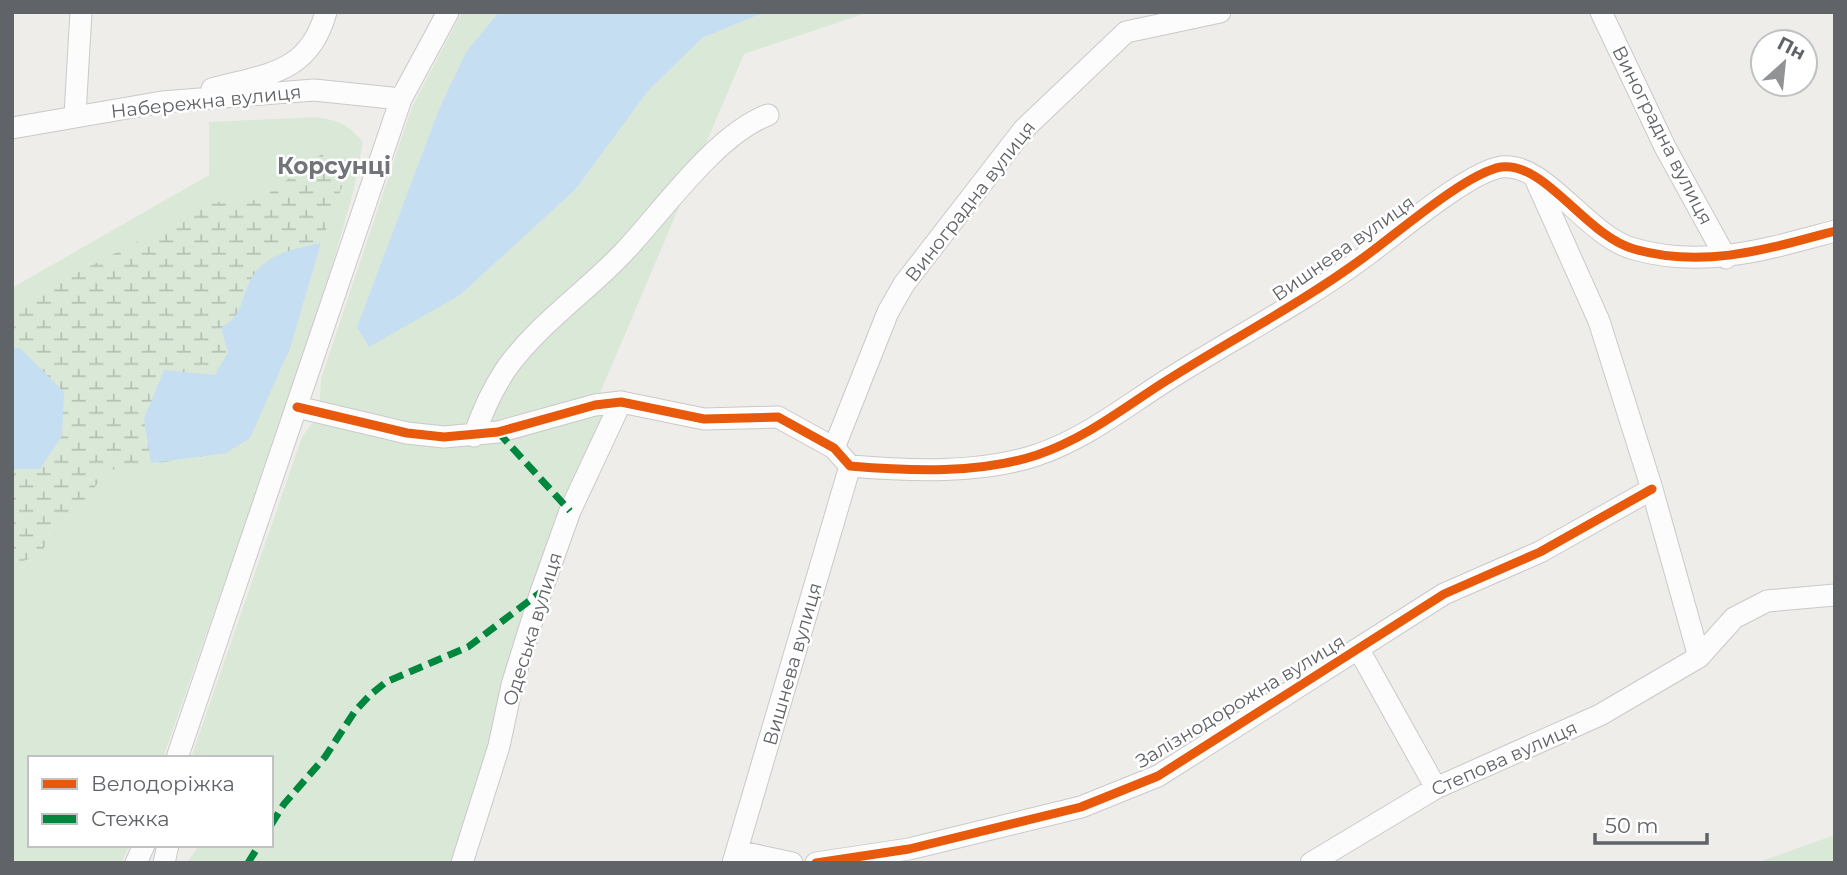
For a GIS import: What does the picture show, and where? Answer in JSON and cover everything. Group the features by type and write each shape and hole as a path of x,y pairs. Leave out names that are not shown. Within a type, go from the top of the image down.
{"street":[{"path":"75,116 81,12"},
{"path":"162,102 281,70 299,62 321,32 326,12"},
{"path":"178,756 401,99 448,12"},
{"name":"Виноградна вулиця","path":"834,448 888,312 905,284 1024,129 1126,32 1220,12"},
{"name":"Виноградна вулиця","path":"1601,12 1665,147 1726,258"},
{"name":"Набережна вулиця","path":"12,128 162,102 314,90 401,99"},
{"path":"474,436 483,408 507,369 545,325 621,255 693,174 733,136 754,120 768,115"},
{"name":"Вишнева вулиця","path":"735,857 850,466 916,469 981,465 1036,455 1101,426 1161,384 1329,283 1467,182 1501,167 1520,169 1533,174 1564,198 1605,237 1633,249 1677,257 1726,258 1835,231"},
{"path":"1533,174 1599,321 1652,489 1699,657"},
{"path":"297,407 407,433 444,437 498,432 595,405 621,402 704,419 778,417 834,448 850,466"},
{"name":"Одеська вулиця","path":"462,863 499,746 512,685 541,592 570,512 621,402"},
{"name":"Залізнодорожна вулиця","path":"816,863 909,849 1081,807 1158,775 1444,594 1540,552 1652,489"},
{"path":"1699,657 1734,618 1767,601 1835,596"},
{"path":"1359,650 1436,788"},
{"name":"Степова вулиця","path":"1311,863 1436,788 1600,715 1699,657"},
{"path":"136,863 143,847"},
{"path":"735,857 792,863"}],"green space":[{"path":"462,12 499,12 466,52 439,109 357,327 460,295 575,190 648,91 702,38 765,12 869,12 744,54 595,405 611,421 570,511 462,863 187,863 198,847 273,847 273,756 192,756 302,437 319,414 321,379 412,107"},
{"path":"315,117 342,124 363,142 353,193 318,315 164,756 28,756 28,847 129,847 121,863 12,863 12,288 209,175 209,122"},
{"path":"322,154 343,184 321,243 290,348 250,438 226,453 109,470 37,556 12,565 12,307 213,202 260,200"},
{"path":"1835,835 1835,863 1756,863"}],"water":[{"path":"499,12 765,12 702,38 648,91 575,190 460,295 369,347 357,327 439,109 466,52"},
{"path":"321,243 290,348 250,438 226,453 151,463 144,419 164,370 215,375 228,352 221,328 238,312 256,271 281,254"},
{"path":"12,348 20,348 64,392 62,436 40,469 12,469"}],"marked path":[{"path":"498,432 570,511"},
{"path":"273,822 284,804 325,757 355,711 370,695 386,682 468,647 541,592"},
{"path":"248,863 258,847"}],"cycle path":[{"path":"297,407 407,433 444,437 498,432 595,405 621,402 704,419 778,417 834,448 850,466 920,470 968,468 1037,455 1086,432 1339,275 1450,192 1486,172 1501,167 1517,168 1534,175 1616,241 1634,249 1660,255 1711,257 1736,254 1835,231"},
{"path":"816,863 909,849 1081,807 1158,776 1444,594 1540,552 1652,489"}],"district":[{"name":"Корсунці","path":"334,166"}]}
